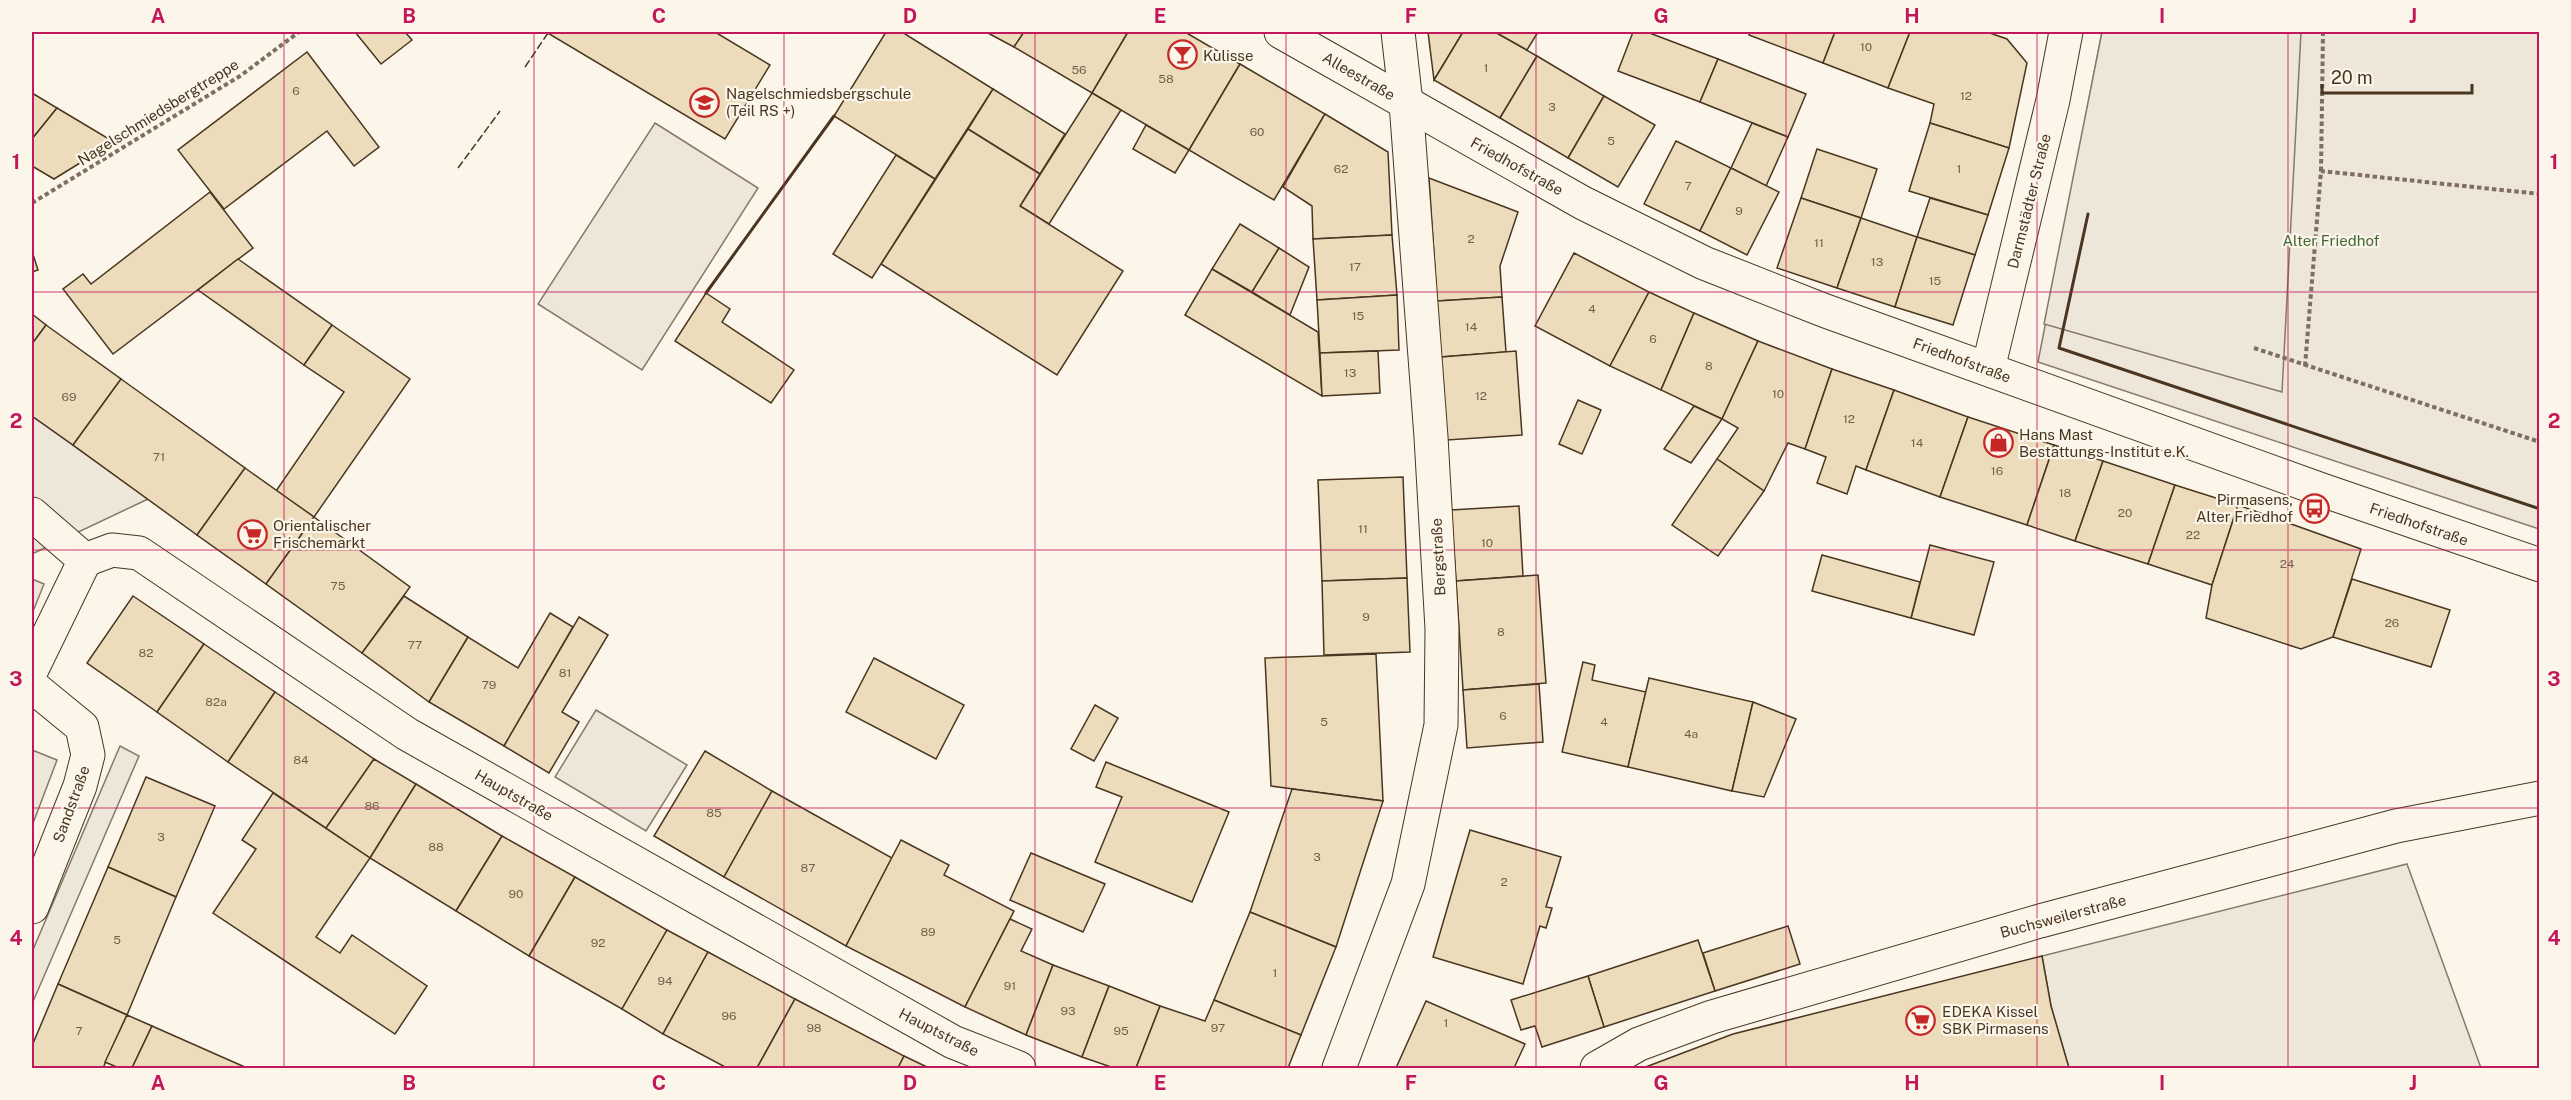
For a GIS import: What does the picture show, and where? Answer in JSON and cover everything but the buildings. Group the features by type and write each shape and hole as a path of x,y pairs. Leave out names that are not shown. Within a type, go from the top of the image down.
{"street":[{"name":"Alleestraße","path":"1281,32 1406,103"},
{"name":"Bergstraße","path":"1339,1068 1408,884 1441,725 1441,617 1431,437 1406,103 1398,32"},
{"name":"Darmstädter Straße","path":"1988,369 2053,100 2066,32"},
{"name":"Friedhofstraße","path":"1406,103 1583,203 1704,263 1823,310 2540,566"},
{"path":"32,513 85,560 32,669"},
{"name":"Hauptstraße","path":"85,560 112,550 139,553 407,734 942,1036 1019,1068"},
{"name":"Sandstraße","path":"32,686 82,727 88,755 80,786 32,907"},
{"name":"Buchsweilerstraße","path":"1597,1068 1640,1044 1712,1017 2040,921 2396,826 2540,798"}],"path":[{"name":"Nagelschmiedsbergtreppe","path":"32,203 240,76 299,32"},
{"path":"2305,366 2321,171 2323,32"},
{"path":"2321,171 2540,194"},
{"path":"2254,348 2540,442"}],"green space":[{"name":"Alter Friedhof","path":"2102,32 2539,32 2539,529 2038,362"},
{"path":"655,123 758,188 642,370 538,304"}],"shaded area":[{"path":"2102,32 2301,32 2282,392 2044,324"},
{"path":"32,416 148,499 32,554"},
{"path":"32,579 44,584 32,614"},
{"path":"596,710 687,765 646,831 555,777"},
{"path":"120,746 139,756 32,1004 32,952"},
{"path":"32,750 57,760 32,826"},
{"path":"2407,864 2481,1068 2069,1068 2051,1006 2042,956"}],"fence":[{"path":"525,67 548,33"},
{"path":"458,168 500,111"}],"wall":[{"path":"706,293 834,116"},
{"path":"2088,214 2059,348 2540,509"}],"place":[{"name":"Kulisse","path":"1182,55"},
{"name":"Nagelschmiedsbergschule (Teil RS +)","path":"705,102"},
{"name":"Hans Mast Bestattungs-Institut e.K.","path":"1998,443"},
{"name":"Pirmasens, Alter Friedhof","path":"2314,508"},
{"name":"Orientalischer Frischemarkt","path":"252,534"},
{"name":"EDEKA Kissel SBK Pirmasens","path":"1921,1020"}]}
